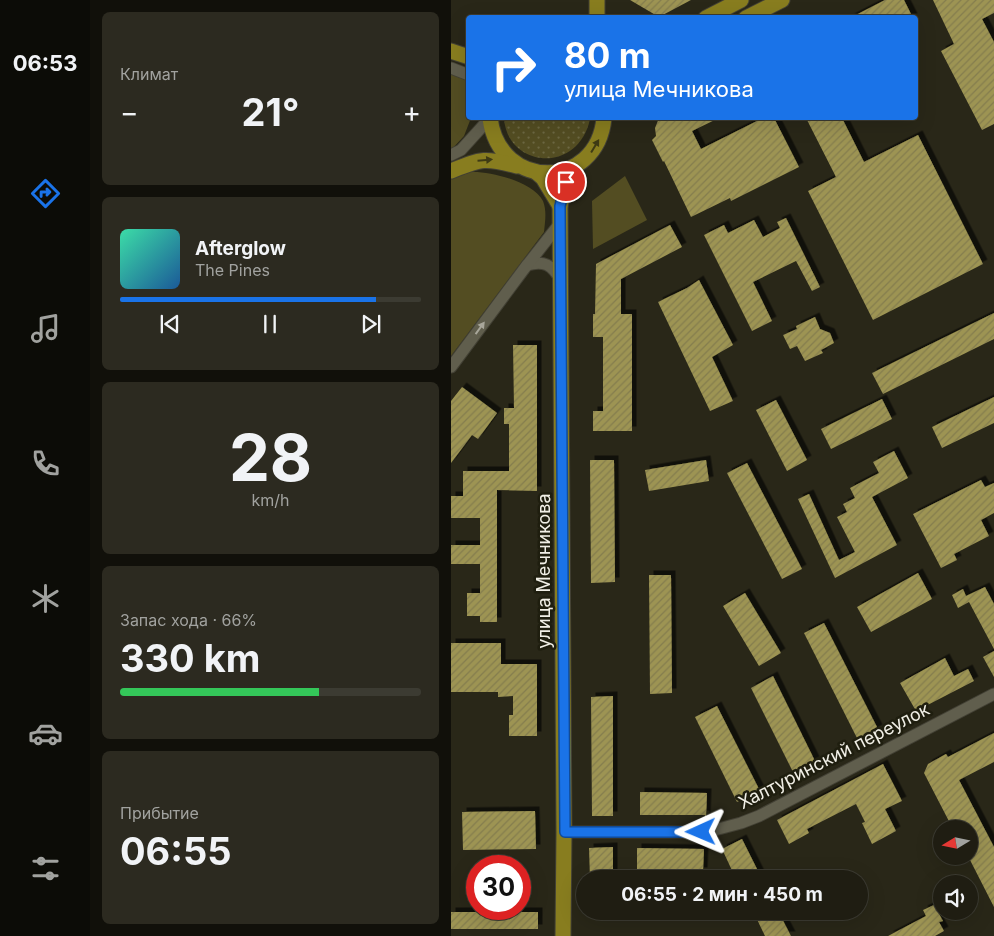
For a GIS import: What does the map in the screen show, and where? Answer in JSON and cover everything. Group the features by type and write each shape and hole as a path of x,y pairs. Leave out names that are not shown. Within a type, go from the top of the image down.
{"main road":[{"path":"597,0 597,15"},
{"path":"712,15 741,0"},
{"path":"752,15 782,0"},
{"path":"451,51 466,56"},
{"path":"490,120 491,128 498,146 507,157 520,166"},
{"path":"451,171 483,160 493,159 536,172 556,173 575,166 591,154 599,142 604,120"},
{"name":"улица Мечникова","path":"563,936 565,832 560,206 566,182 575,166"},
{"name":"улица Мечникова","path":"536,172 543,178 560,206"}],"street":[{"path":"451,68 466,74"},
{"path":"451,155 461,150 488,120"},
{"path":"451,367 561,222"},
{"path":"527,265 547,263 554,268 561,280"},
{"name":"Халтуринский переулок","path":"565,832 707,832 741,823 759,816 994,694"}],"shaded area":[{"path":"451,74 466,79 466,120 470,120 464,136 451,150"},
{"path":"504,120 590,120 583,137 572,150 558,156 544,158 529,155 517,147 508,135"},
{"path":"471,172 489,173 511,179 538,194 543,201 545,209 544,232 451,356 451,179"},
{"path":"625,176 647,220 593,249 592,201"}],"building":[{"path":"630,0 691,0 663,15 656,15"},
{"path":"885,0 904,0 912,15 856,15"},
{"path":"933,0 994,0 994,13 982,19 994,42 994,124 982,130 941,51 954,44"},
{"path":"658,120 715,120 692,131 701,149 759,120 775,120 799,167 731,201 730,198 691,217 652,140 656,136 655,128"},
{"path":"807,120 843,120 864,162 918,135 983,264 873,320 808,191 836,177"},
{"path":"786,218 820,287 812,291 796,261 753,282 772,321 752,331 704,235 724,225 728,233 754,220 763,237 780,228 777,222"},
{"path":"670,225 682,247 621,279 621,314 632,314 632,431 593,431 593,411 603,411 603,337 593,337 596,264"},
{"path":"699,280 733,345 712,357 733,401 710,411 658,302"},
{"path":"994,313 994,339 883,394 872,373"},
{"path":"815,317 820,329 830,333 834,343 821,350 823,353 805,361 797,346 790,349 783,335 797,329 796,326"},
{"path":"513,345 537,345 537,491 497,490 497,622 480,622 480,616 467,616 467,593 480,593 480,564 451,564 451,545 480,545 480,518 451,518 451,496 463,496 463,471 509,471 509,424 504,424 504,408 514,408"},
{"path":"462,387 497,413 478,439 472,435 451,463 451,401"},
{"path":"994,397 994,423 942,448 932,427"},
{"path":"882,399 892,419 831,449 821,429"},
{"path":"776,400 807,460 787,471 756,410"},
{"path":"894,451 908,478 872,497 897,545 835,578 798,499 809,494 839,560 855,552 837,517 847,512 843,504 855,498 850,488 879,473 873,462"},
{"path":"590,460 614,460 615,582 591,583"},
{"path":"706,460 709,481 649,491 645,470"},
{"path":"747,463 802,569 782,579 727,473"},
{"path":"981,480 985,487 994,483 994,513 981,520 989,536 954,554 957,560 941,568 913,514"},
{"path":"918,573 932,599 871,632 857,607"},
{"path":"649,575 671,575 672,693 650,694"},
{"path":"985,587 994,604 994,649 969,602 958,608 952,595 963,589 966,596"},
{"path":"745,593 781,653 759,666 723,606"},
{"path":"824,623 878,729 858,740 804,633"},
{"path":"451,643 501,643 501,664 537,664 537,736 509,736 509,715 513,715 513,696 498,697 498,692 451,692"},
{"path":"994,651 994,677 983,657"},
{"path":"945,658 954,676 968,669 974,681 916,711 900,683"},
{"path":"773,676 815,761 793,772 751,688"},
{"path":"613,696 613,816 592,816 591,697"},
{"path":"717,706 760,791 737,802 695,717"},
{"path":"994,733 994,762 959,780 994,847 994,907 973,865 979,865 979,820 948,820 924,773 928,764 946,754 948,757"},
{"path":"883,764 902,801 885,809 896,831 872,844 862,823 865,822 856,804 807,829 809,833 789,844 777,820"},
{"path":"640,792 707,793 706,819 705,815 640,815"},
{"path":"535,811 536,849 463,850 462,812"},
{"path":"742,839 758,870 732,870 722,849"},
{"path":"613,847 613,870 590,870 589,848"},
{"path":"637,848 704,849 703,870 637,870"},
{"path":"933,905 933,920 942,920 939,922 944,931 935,936 888,936 926,916 923,910"},
{"path":"451,912 466,912 466,920 531,920 531,912 538,912 538,929 451,929"},
{"path":"757,920 783,920 791,936 765,936"}],"route":[{"path":"566,182 560,206 565,832 701,832"}]}
